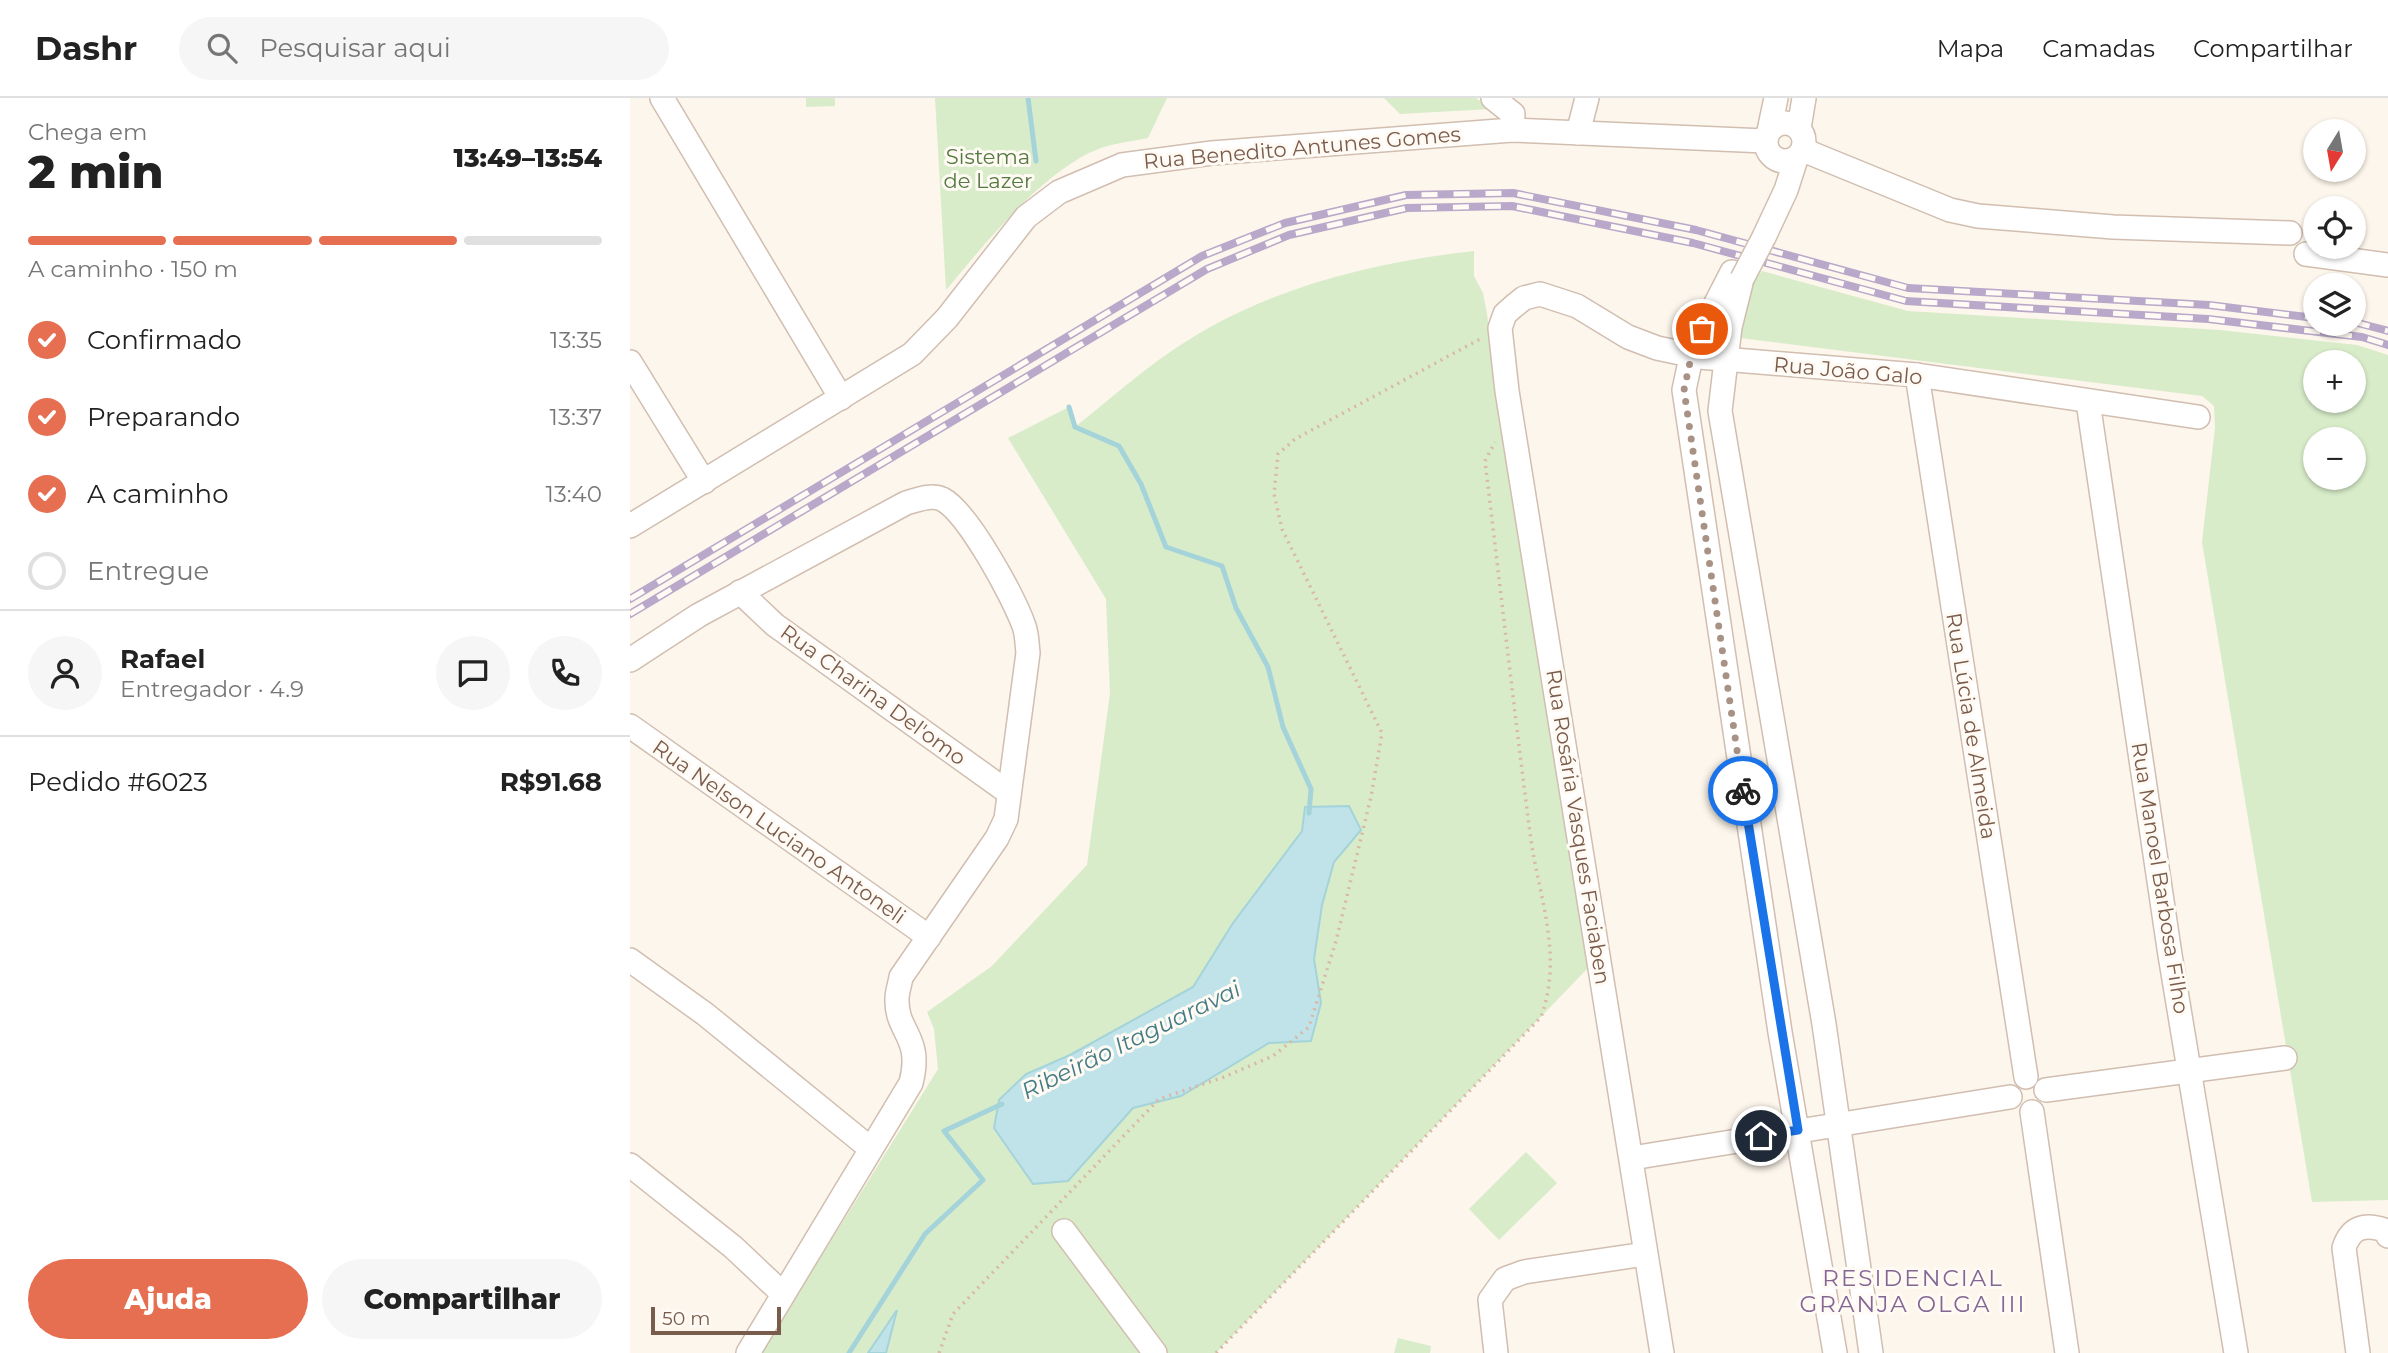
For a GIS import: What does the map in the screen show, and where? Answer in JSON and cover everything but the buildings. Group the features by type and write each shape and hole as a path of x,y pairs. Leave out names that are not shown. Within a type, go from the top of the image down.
{"street":[{"path":"662,98 841,398"},
{"path":"679,127 680,98"},
{"path":"1493,98 1513,114 1512,130"},
{"path":"1578,133 1587,98"},
{"path":"1776,98 1784,145 1786,190 1691,356 1684,390 1780,1032 1835,1353"},
{"path":"1784,145 1804,98"},
{"name":"Rua Benedito Antunes Gomes","path":"630,526 912,354 947,318 1026,217 1059,192 1122,165 1212,153 1512,130 1578,133 1784,145 1950,209 1978,216 2113,227 2290,233"},
{"path":"2343,259 2388,265"},
{"path":"1737,275 1720,411 1824,1024 1836,1123 1871,1353"},
{"name":"Rua João Galo","path":"1500,328 1505,314 1514,306 1524,298 1540,294 1558,298 1628,337 1657,348 1691,356 1917,375 2198,417"},
{"name":"Rua Rosária Vasques Faciaben","path":"1500,328 1510,412 1632,1158 1661,1353"},
{"path":"630,362 704,482"},
{"name":"Rua Lúcia de Almeida","path":"1917,375 2026,1077"},
{"name":"Rua Manoel Barbosa Filho","path":"2088,402 2236,1353"},
{"path":"630,660 740,592 906,503 925,497 940,498 963,516 1024,626 1028,653 1006,819 997,838 901,977 897,999 900,1018 913,1042 917,1062 911,1083 748,1353"},
{"name":"Rua Charina Del'omo","path":"740,592 775,625 1009,793"},
{"name":"Rua Nelson Luciano Antoneli","path":"630,726 929,937"},
{"path":"630,960 705,1014 872,1149"},
{"path":"2046,1090 2286,1058"},
{"path":"2026,1077 2040,1080 2046,1090 2045,1102 2032,1112 2018,1109 2010,1097 2014,1083 2026,1077"},
{"path":"1632,1158 2010,1097"},
{"path":"2032,1112 2067,1353"},
{"path":"630,1165 733,1247 783,1294"},
{"path":"2358,1353 2344,1248 2347,1237 2358,1227 2372,1226 2386,1231 2388,1236"},
{"path":"1064,1231 1155,1353"},
{"path":"1496,1353 1490,1300 1505,1279 1524,1272 1646,1254"}],"path":[{"path":"939,1353 953,1314 1159,1099 1224,1077 1273,1056 1308,1027 1336,941 1371,797 1382,733 1282,530 1274,494 1278,454 1295,439 1500,328"},
{"path":"1216,1353 1541,1017 1549,995 1552,954 1531,837 1485,461 1510,412"}],"green space":[{"path":"806,98 835,98 835,106 806,107"},
{"name":"Sistema de Lazer","path":"935,98 1167,98 1148,138 1101,148 1058,173 1017,210 946,290"},
{"path":"1384,98 1476,98 1491,109 1400,114"},
{"path":"1474,251 1474,276 1483,293 1487,314 1588,968 1216,1353 761,1353 938,1069 934,1029 927,1012 992,966 1087,865 1110,693 1106,599 1008,438 1069,407 1076,426 1173,350 1243,310 1280,295 1318,282 1395,263"},
{"path":"1762,271 1908,311 2220,330 2357,345 2388,355 2388,1200 2312,1202 2202,542 2215,428 2214,406 2202,396 1740,338 1744,302 1750,287"},
{"path":"1526,1152 1557,1183 1499,1240 1469,1209"},
{"path":"1398,1338 1431,1346 1430,1353 1394,1353"}],"water":[{"path":"1349,806 1361,830 1334,862 1322,905 1314,959 1321,1003 1311,1041 1269,1043 1181,1096 1133,1108 1068,1181 1033,1184 994,1128 999,1100 1026,1074 1070,1055 1193,987 1233,923 1302,831 1305,807"},
{"path":"897,1310 886,1353 868,1353"}],"waterway":[{"name":"Ribeirão Itaguaravai","path":"1028,98 1036,161"},
{"name":"Ribeirão Itaguaravai","path":"1069,407 1075,427 1119,446 1141,484 1166,547 1222,566 1236,608 1268,667 1283,727 1311,789 1309,813"},
{"name":"Ribeirão Itaguaravai","path":"849,1353 925,1234 983,1180 944,1131 1002,1104"}],"railway":[{"path":"630,599 1202,256 1285,223 1406,195 1513,193 1696,230 1908,288 2209,305 2303,317"},
{"path":"630,614 1207,269 1289,235 1407,208 1512,206 1693,243 1906,301 2208,319 2362,337 2388,345"},
{"path":"2366,325 2388,331"}],"way so far":[{"path":"1702,329 1693,348 1684,390 1743,791"}],"district":[{"name":"RESIDENCIAL GRANJA OLGA III","path":"1913,1291"}],"route":[{"path":"1743,791 1798,1130 1761,1136"}]}
